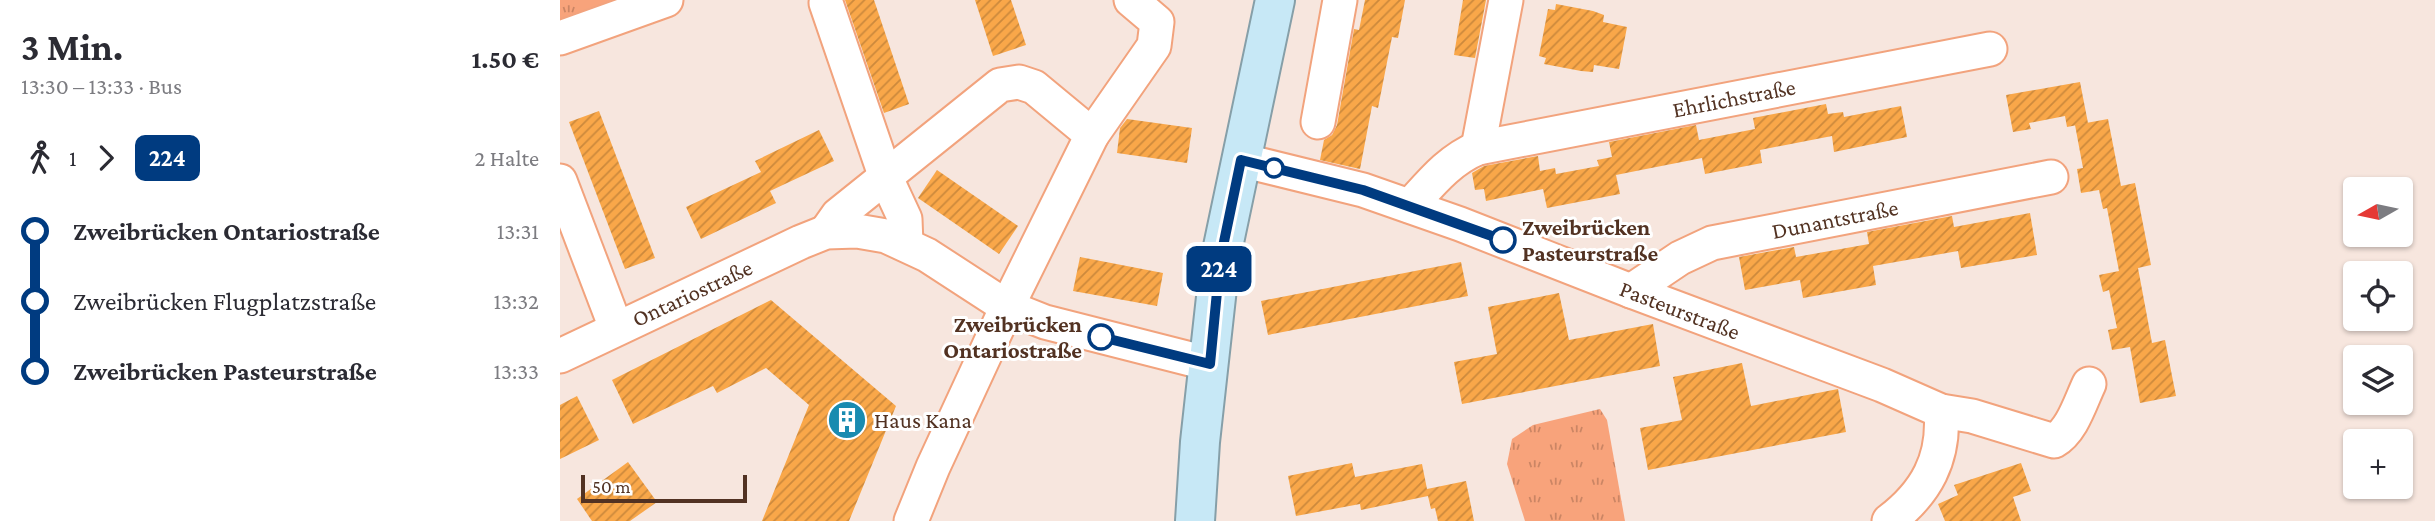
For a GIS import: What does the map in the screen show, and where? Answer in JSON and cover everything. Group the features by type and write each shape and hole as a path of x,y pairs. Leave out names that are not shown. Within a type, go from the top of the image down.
{"main road":[{"path":"1195,521 1200,442 1220,261 1275,0"}],"street":[{"path":"560,38 666,0"},
{"path":"911,521 1007,307 1092,135 1154,46 1157,22 1131,0"},
{"path":"1318,122 1340,0"},
{"path":"1478,148 1506,0"},
{"path":"826,3 886,178 905,219 906,244"},
{"name":"Ehrlichstraße","path":"1410,206 1448,164 1478,148 1990,49"},
{"name":"Ontariostraße","path":"826,232 838,215 1000,85 1019,82 1034,87 1092,135"},
{"name":"Pasteurstraße","path":"1241,160 1363,190 1410,206 1882,385 1941,411 1972,416 2053,441 2062,437 2089,384"},
{"name":"Dunantstraße","path":"1632,291 1680,258 1712,243 2051,177"},
{"path":"560,181 616,328"},
{"name":"Ontariostraße","path":"560,356 801,242 826,232 857,231 886,236 906,244 1007,307 1045,322 1210,364"},
{"path":"1889,521 1921,490 1936,464 1941,442 1941,411"}],"green space":[{"path":"560,0 613,0 560,20"},
{"path":"1600,409 1607,420 1625,521 1525,521 1507,464 1512,439 1533,425"}],"building":[{"path":"845,0 874,0 909,104 884,113"},
{"path":"975,0 1011,0 1026,45 993,56"},
{"path":"1365,0 1405,0 1398,38 1392,37 1378,108 1372,106 1360,169 1320,160 1324,140 1332,135 1337,125 1354,29 1359,30"},
{"path":"1463,0 1486,0 1475,58 1454,55"},
{"path":"1556,4 1593,11 1604,15 1603,22 1627,27 1619,69 1594,65 1593,72 1544,64 1546,58 1539,56 1548,9 1555,10"},
{"path":"2080,82 2088,123 2067,127 2065,116 2029,123 2031,129 2013,132 2006,95"},
{"path":"1826,104 1828,114 1843,112 1844,117 1901,106 1907,137 1834,152 1832,136 1760,150 1762,163 1705,174 1702,158 1641,170 1616,175 1620,194 1547,208 1543,189 1486,201 1484,189 1475,190 1472,173 1484,166 1538,156 1540,171 1555,168 1556,174 1599,166 1597,160 1612,157 1609,142 1696,125 1699,140 1755,129 1753,118"},
{"path":"599,111 655,258 625,269 569,122"},
{"path":"1127,119 1192,128 1187,163 1117,153 1120,128"},
{"path":"2108,119 2121,186 2135,183 2151,265 2138,268 2152,343 2165,340 2176,396 2140,403 2130,347 2112,350 2108,330 2117,328 2109,290 2103,292 2099,275 2119,271 2107,208 2103,209 2099,190 2081,193 2077,169 2083,168 2075,125"},
{"path":"819,130 834,161 770,191 776,203 701,239 686,207 761,172 755,161"},
{"path":"937,170 1018,226 999,254 918,198"},
{"path":"2030,213 2037,255 1961,268 1958,251 1873,266 1876,285 1803,298 1800,280 1745,290 1739,257 1794,247 1796,257 1869,244 1867,232 1952,216 1954,227"},
{"path":"1080,257 1163,273 1157,306 1073,291"},
{"path":"1461,262 1468,296 1268,335 1261,301"},
{"path":"1559,293 1569,340 1653,324 1660,366 1462,404 1454,362 1497,354 1488,307"},
{"name":"Haus Kana","path":"771,300 896,406 849,521 762,521 809,405 766,368 717,393 713,386 633,424 612,380"},
{"path":"1742,363 1751,406 1838,389 1846,432 1648,470 1640,428 1682,420 1673,377"},
{"path":"577,396 599,440 560,459 560,405"},
{"path":"628,462 657,502 630,521 592,521 577,499"},
{"path":"1352,463 1355,477 1422,464 1427,489 1466,481 1474,521 1438,521 1428,496 1361,510 1360,504 1296,516 1288,476"},
{"path":"2021,463 2031,491 2013,497 2021,521 1945,521 1938,504 1958,495 1954,485"}],"bus line":[{"name":"224","path":"1101,337 1210,364 1220,261 1241,160 1363,190 1503,240"}],"place":[{"name":"Zweibrücken Pasteurstraße","path":"1503,240"},
{"name":"Zweibrücken Ontariostraße","path":"1101,337"},
{"name":"Haus Kana","path":"847,420"}]}
